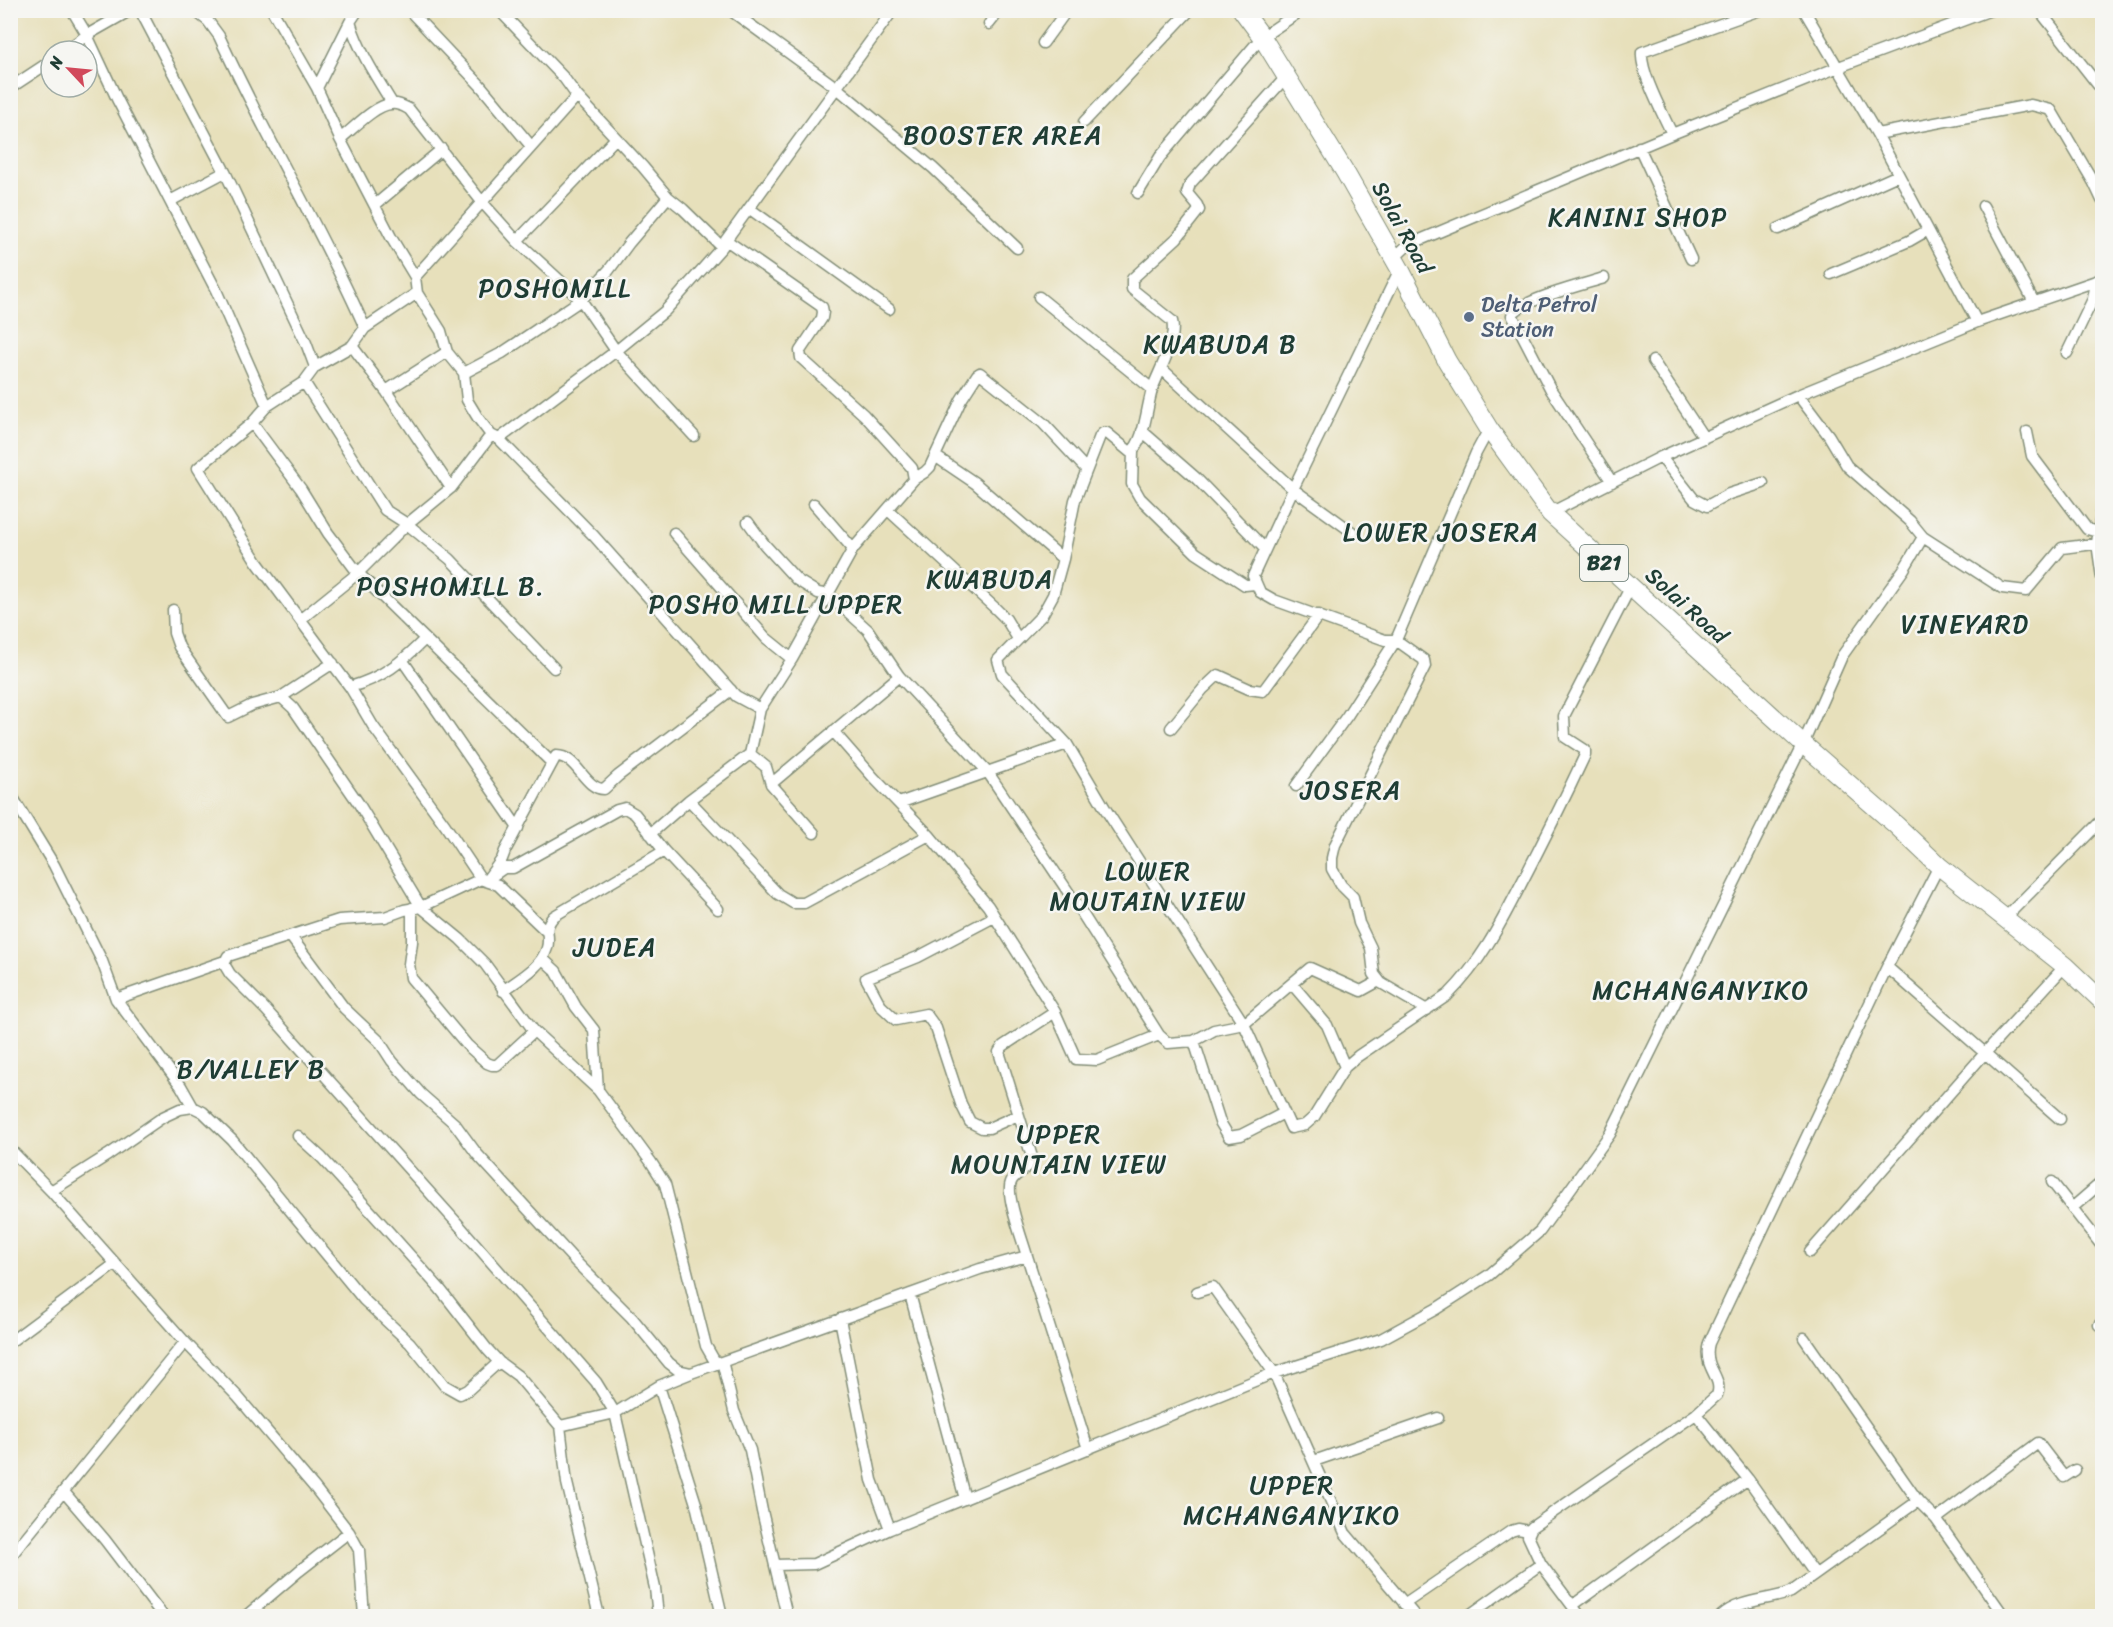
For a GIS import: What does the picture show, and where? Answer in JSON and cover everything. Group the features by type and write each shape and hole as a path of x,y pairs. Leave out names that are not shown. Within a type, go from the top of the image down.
{"highway":[{"name":"Solai Road","path":"1242,10 1262,37 1345,172 1397,263 1447,361 1489,429 1550,513 1939,866 2065,966 2103,1001"}],"street":[{"path":"72,10 87,35 117,99 216,290 267,406"},
{"path":"81,39 131,10"},
{"path":"140,10 225,172 306,343 315,367"},
{"path":"194,10 208,21 219,36 280,162 335,262 365,328"},
{"path":"272,10 317,88 340,139 392,239 415,277 417,292 441,331 447,352 464,374 467,400 478,418 594,536 731,690 741,700 760,710"},
{"path":"317,88 358,10"},
{"path":"409,10 480,85 531,147"},
{"path":"499,10 564,78 577,96 668,197 693,220 724,244 822,307 822,318 800,351 801,358 872,424 912,468 914,479"},
{"path":"730,10 837,87 933,168 1017,248"},
{"path":"301,619 358,573 407,524 451,488 495,437 616,351 665,311 724,244 893,10"},
{"path":"989,24 1000,10"},
{"path":"1042,43 1067,10"},
{"path":"1084,122 1190,10"},
{"path":"1138,193 1160,157 1262,37 1302,10"},
{"path":"1672,134 1645,72 1641,60 1642,52 1760,10"},
{"path":"1804,10 1836,68 1877,134 1977,322"},
{"path":"1427,1010 1379,981 1374,974 1371,948 1359,922 1353,897 1335,876 1332,869 1335,844 1425,666 1424,660 1396,640 1385,640 1274,600 1260,592 1253,576 1397,263 1408,245 1639,147 1836,68 1991,10"},
{"path":"2039,10 2098,86"},
{"path":"350,22 368,63 392,103"},
{"path":"10,88 39,69"},
{"path":"1255,584 1245,585 1196,553 1140,498 1132,484 1133,451 1142,431 1152,389 1162,369 1174,329 1172,321 1132,289 1132,279 1177,238 1199,210 1187,193 1190,184 1286,77"},
{"path":"415,277 577,96"},
{"path":"340,139 380,107 392,103 409,109 482,202 518,241 581,300 616,351 694,436"},
{"path":"1877,134 2031,105 2051,110 2103,200"},
{"path":"518,241 616,138"},
{"path":"1639,147 1691,259"},
{"path":"375,205 442,149"},
{"path":"170,201 225,172"},
{"path":"1778,229 1898,175"},
{"path":"464,374 502,354 581,300 609,270 668,197"},
{"path":"1983,206 2034,302"},
{"path":"750,209 889,309"},
{"path":"1831,274 1909,241 1928,230"},
{"path":"1604,278 1530,301 1515,309 1512,315 1551,390 1612,482"},
{"path":"1550,513 1661,457 1798,395 1977,322 2099,280"},
{"path":"2067,354 2093,299 2099,280"},
{"path":"417,292 365,328 352,346 315,367 304,382 267,406 252,423 198,468 257,562 333,663 373,726 484,880 498,885 546,931"},
{"path":"1039,297 1152,389"},
{"path":"352,346 386,391 451,488"},
{"path":"386,391 447,352"},
{"path":"1653,361 1704,438"},
{"path":"1162,369 1293,489 1354,534"},
{"path":"650,834 689,800 750,754 760,710 829,595 853,549 914,479 928,470 961,400 977,375 980,373 1043,423 1086,469"},
{"path":"304,382 385,510 407,524 450,559 554,668"},
{"path":"1798,395 1829,436 1846,466 1910,521 1923,537 2002,588 2026,591 2062,548 2099,540"},
{"path":"252,423 301,489 328,533 358,573 552,763"},
{"path":"1296,786 1347,716 1396,640 1476,453 1489,429"},
{"path":"1142,431 1196,478 1265,549"},
{"path":"2026,432 2032,456 2086,529 2099,540"},
{"path":"1133,451 1126,450 1103,433 1096,443 1075,500 1064,559 1053,595 1042,615 998,660 1002,674 1067,744 1106,810 1244,1024 1291,1128 1305,1125 1314,1117 1345,1067 1448,995 1489,945 1538,853 1585,755 1585,750 1580,745 1565,737 1564,716 1631,586"},
{"path":"935,456 975,483 1064,559"},
{"path":"1661,457 1694,499 1707,506 1729,494 1763,483"},
{"path":"814,504 853,549"},
{"path":"2103,508 2099,540 2103,578"},
{"path":"888,510 995,608 1018,639"},
{"path":"748,522 764,544 797,580 818,593 829,595 868,630 899,676 987,771 1073,899 1159,1035 1168,1043 1194,1041 1214,1030 1244,1024 1310,968 1361,991 1379,981"},
{"path":"674,533 766,638 792,659"},
{"path":"775,1565 814,1564 890,1529 1275,1373 1381,1340 1436,1310 1489,1275 1540,1231 1610,1134 1803,744 1842,656 1904,569 1923,537"},
{"path":"173,610 174,633 179,647 228,717 252,705 281,697 333,663"},
{"path":"1172,728 1203,688 1218,675 1249,689 1263,691 1319,615"},
{"path":"350,687 371,681 403,661 425,639"},
{"path":"403,661 518,828"},
{"path":"771,784 899,676"},
{"path":"484,880 502,859 556,756 567,758 595,787 604,789 731,690"},
{"path":"281,697 293,708 359,804 417,908 460,939 485,964 534,1031 598,1090 665,1184 706,1346 711,1357 723,1365 735,1411 750,1450 787,1617"},
{"path":"833,731 873,778 929,835 994,917 1054,1012 1076,1059 1097,1060 1159,1035"},
{"path":"899,803 1067,744"},
{"path":"750,754 766,767 771,784 814,833"},
{"path":"10,793 54,865 102,962 116,999 194,1107 203,1112 232,1140 364,1300 410,1343 444,1385 460,1394 468,1390 499,1362"},
{"path":"689,800 778,894 793,903 804,903 929,835"},
{"path":"116,999 225,961 228,956 339,920 385,917 417,908 484,880 504,868 513,868 617,810 625,808 630,810 664,851 718,909"},
{"path":"2004,919 2103,820"},
{"path":"503,991 536,967 543,959 549,945 546,931 554,916 664,851"},
{"path":"1580,1617 1541,1564 1528,1536 1529,1531 1542,1519 1696,1414 1714,1399 1719,1390 1718,1382 1709,1364 1707,1352 1709,1343 1887,967 1939,866"},
{"path":"417,908 409,964 411,978 467,1045 487,1063 497,1065 534,1031"},
{"path":"994,917 918,957 866,978 881,1005 896,1020 926,1014 936,1028 961,1104 970,1122 982,1128 989,1128 1018,1115"},
{"path":"291,937 344,1008 379,1041 392,1061 421,1094 456,1124 477,1154 578,1264 632,1318 669,1363 678,1370 691,1373"},
{"path":"543,959 556,971 576,1007 594,1030 598,1090"},
{"path":"225,961 230,974 266,1010 553,1330 596,1382 615,1413 655,1588 658,1617"},
{"path":"1810,1252 1985,1053 2065,966"},
{"path":"1887,967 2060,1119"},
{"path":"1292,984 1327,1025 1345,1067"},
{"path":"1054,1012 999,1052 1032,1157 1025,1170 1013,1178 1009,1191 1027,1256 1088,1449"},
{"path":"1194,1041 1220,1122 1228,1137 1241,1135 1284,1113"},
{"path":"51,1191 164,1117 180,1109 194,1107"},
{"path":"298,1136 322,1158 389,1232 440,1289 499,1362 518,1376 560,1426 567,1483 599,1617"},
{"path":"10,1149 238,1397 349,1532 359,1551 364,1617"},
{"path":"2052,1182 2103,1246"},
{"path":"2072,1208 2103,1182"},
{"path":"560,1426 615,1413 659,1386 691,1373 980,1269 1027,1256"},
{"path":"10,1342 115,1264"},
{"path":"1197,1292 1213,1287 1275,1373 1345,1533 1415,1617"},
{"path":"910,1294 965,1499"},
{"path":"840,1319 872,1480 890,1529"},
{"path":"1804,1338 1918,1501 1936,1519 2004,1617"},
{"path":"10,1557 185,1342"},
{"path":"659,1386 696,1504 722,1617"},
{"path":"1696,1414 1748,1479 1815,1574"},
{"path":"1314,1461 1437,1418"},
{"path":"1936,1519 2038,1443 2064,1477 2075,1470"},
{"path":"1573,1605 1748,1479"},
{"path":"64,1492 105,1540 163,1617"},
{"path":"1721,1617 1740,1604 1776,1598 1791,1592 1918,1501"},
{"path":"1404,1604 1511,1531 1518,1529 1529,1531"},
{"path":"246,1617 349,1532"},
{"path":"1468,1617 1541,1564"}],"place":[{"name":"Delta Petrol Station","path":"1469,317"}],"district":[{"name":"BOOSTER AREA","path":"1003,135"},
{"name":"KANINI SHOP","path":"1638,217"},
{"name":"POSHOMILL","path":"555,288"},
{"name":"KWABUDA B","path":"1220,344"},
{"name":"LOWER JOSERA","path":"1441,532"},
{"name":"KWABUDA","path":"990,579"},
{"name":"POSHOMILL B.","path":"451,586"},
{"name":"POSHO MILL UPPER","path":"776,604"},
{"name":"VINEYARD","path":"1965,624"},
{"name":"JOSERA","path":"1351,790"},
{"name":"LOWER MOUTAIN VIEW","path":"1148,886"},
{"name":"JUDEA","path":"615,947"},
{"name":"MCHANGANYIKO","path":"1701,990"},
{"name":"B/VALLEY B","path":"251,1069"},
{"name":"UPPER MOUNTAIN VIEW","path":"1059,1149"},
{"name":"UPPER MCHANGANYIKO","path":"1292,1500"}]}
